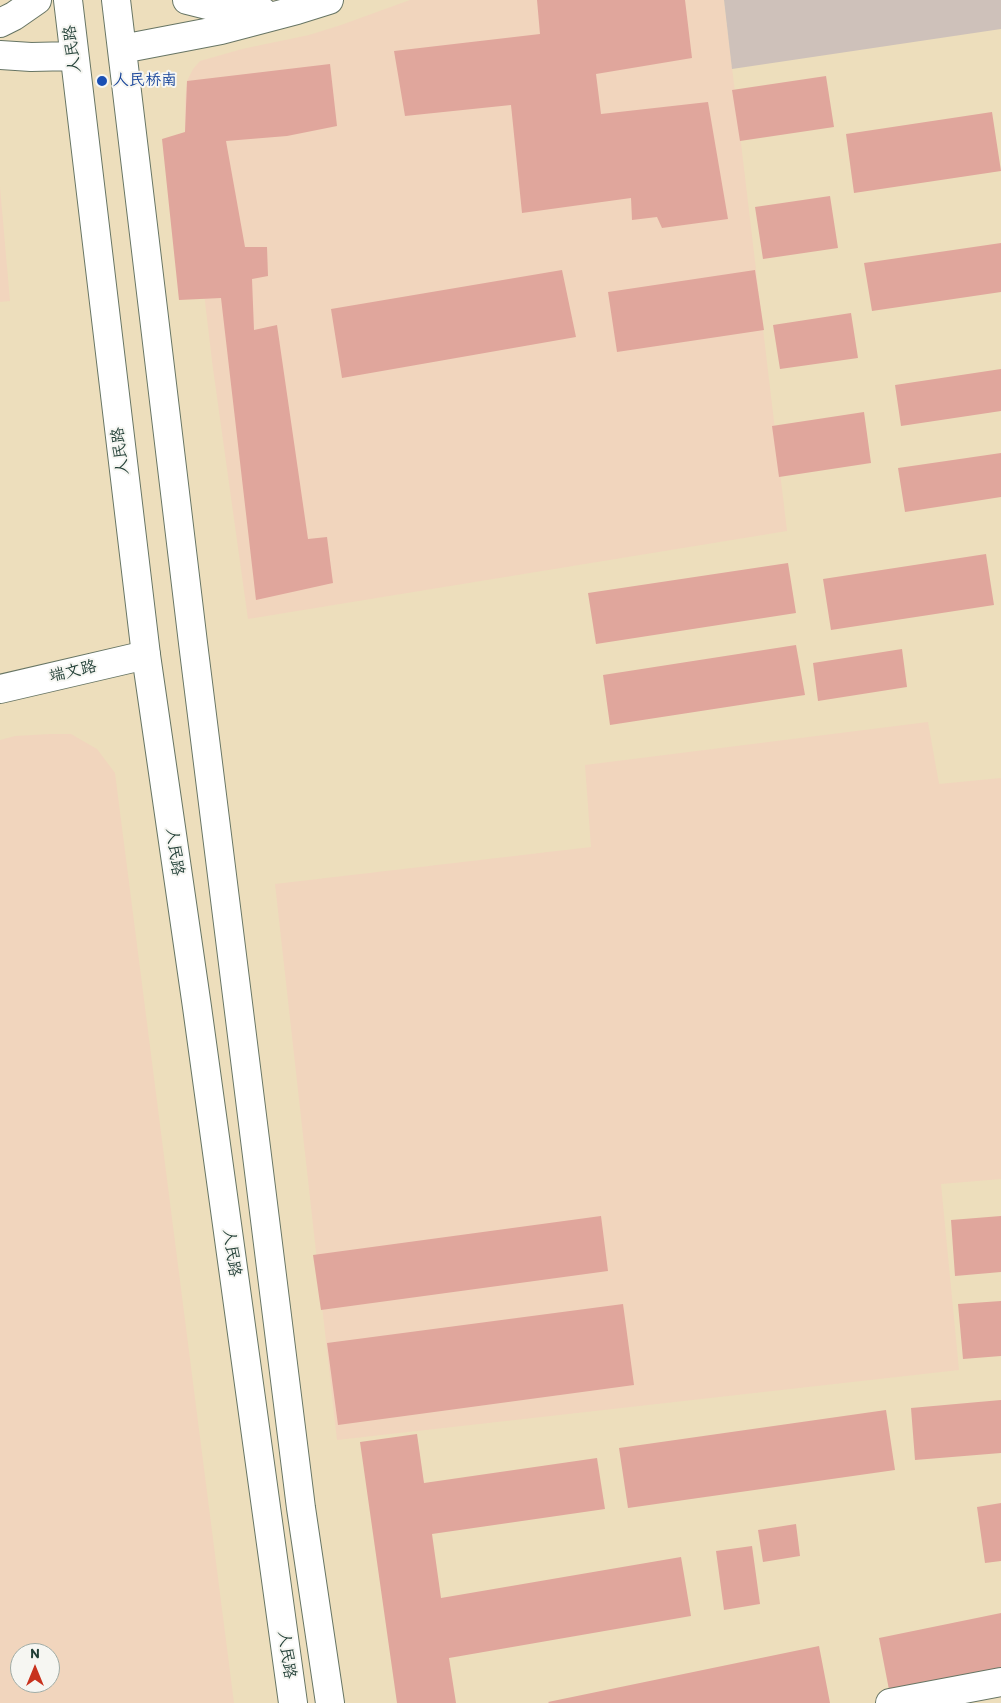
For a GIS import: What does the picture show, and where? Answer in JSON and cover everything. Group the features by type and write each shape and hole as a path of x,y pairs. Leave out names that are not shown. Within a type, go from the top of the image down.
{"main road":[{"path":"0,22 22,12 37,0"},
{"name":"人民路","path":"68,0 146,655 197,1007 293,1703"},
{"path":"116,0 193,643 301,1508 330,1703"},
{"path":"187,0 227,10 260,12 297,10"},
{"path":"122,49 222,30 329,0"},
{"path":"0,54 31,57 74,56"},
{"name":"端文路","path":"0,689 146,655"},
{"path":"890,1703 1001,1682"}],"shaded area":[{"path":"410,0 724,0 787,531 248,619 212,361 185,132 187,81 193,69 200,61 242,49 309,35"},
{"path":"724,0 1001,0 1001,29 732,69"},
{"path":"0,187 10,301 0,302"},
{"path":"928,722 939,784 1001,778 1001,1179 941,1184 959,1370 337,1440 275,884 591,847 585,765"},
{"path":"71,734 97,749 115,773 234,1703 0,1703 0,740 15,736"}],"building":[{"path":"537,0 685,0 692,58 596,74 601,114 708,102 728,219 662,228 657,217 632,220 631,198 522,213 511,105 405,116 394,51 540,34"},
{"path":"330,64 337,126 287,136 226,141 245,247 267,247 268,276 252,279 254,330 277,325 308,539 327,537 333,583 256,600 221,298 179,300 162,139 185,132 187,81"},
{"path":"826,76 834,127 740,141 732,90"},
{"path":"992,112 1001,171 854,193 846,134"},
{"path":"830,196 838,248 763,259 755,207"},
{"path":"1001,243 1001,292 872,311 864,263"},
{"path":"562,270 576,337 342,378 331,309"},
{"path":"755,270 764,330 617,352 608,292"},
{"path":"851,313 858,358 780,369 773,325"},
{"path":"1001,369 1001,411 901,426 895,385"},
{"path":"864,412 871,463 779,477 772,426"},
{"path":"1001,453 1001,497 905,512 898,468"},
{"path":"986,554 994,605 831,630 823,579"},
{"path":"788,563 796,613 596,644 588,593"},
{"path":"796,645 805,695 610,725 603,675"},
{"path":"902,649 907,687 818,701 813,663"},
{"path":"601,1216 608,1271 321,1310 313,1255"},
{"path":"1001,1216 1001,1272 955,1276 951,1220"},
{"path":"1001,1301 1001,1356 963,1359 958,1304"},
{"path":"623,1304 634,1385 338,1425 327,1343"},
{"path":"1001,1400 1001,1453 915,1460 911,1408"},
{"path":"886,1410 895,1470 628,1508 619,1448"},
{"path":"417,1434 424,1483 597,1458 605,1509 432,1534 441,1598 681,1557 691,1616 449,1658 456,1703 397,1703 360,1442"},
{"path":"1001,1503 1001,1561 985,1563 977,1507"},
{"path":"796,1524 800,1556 763,1562 758,1530"},
{"path":"752,1546 760,1604 724,1610 716,1551"},
{"path":"1001,1613 1001,1677 891,1700 879,1638"},
{"path":"819,1646 830,1703 548,1702"}],"place":[{"name":"人民桥南","path":"102,81"}]}
